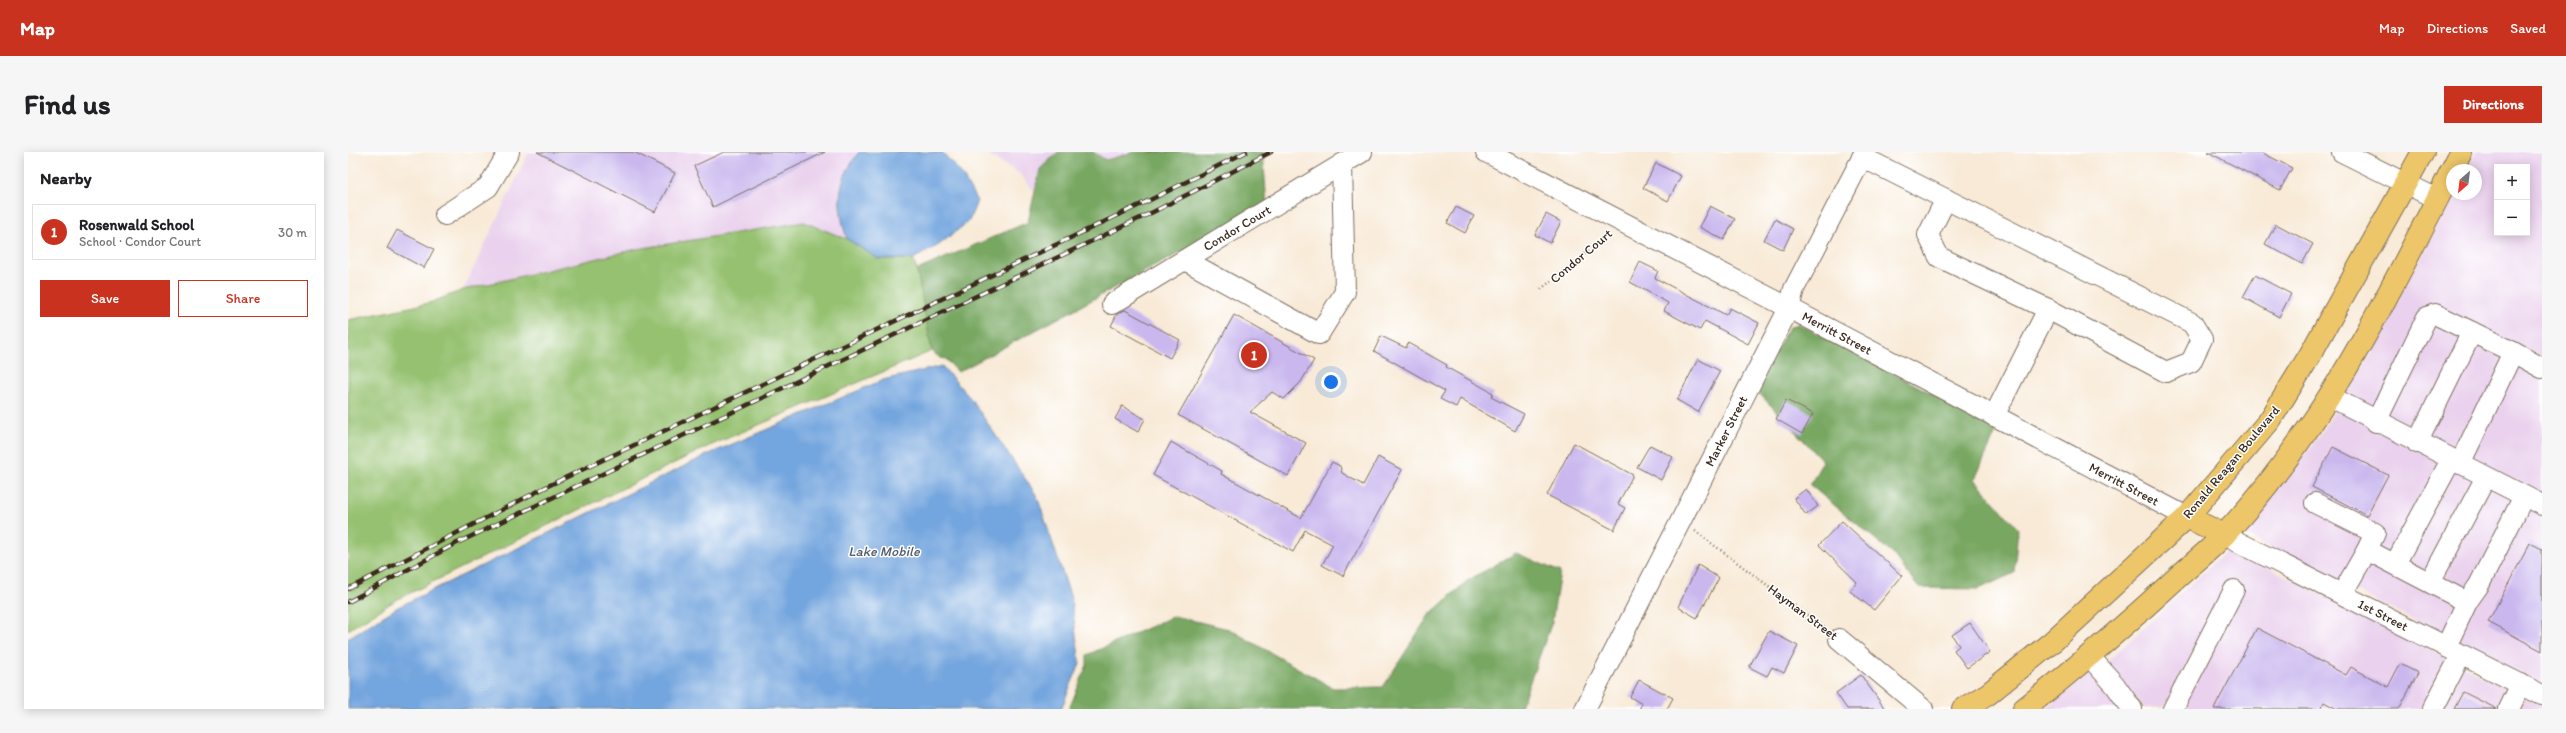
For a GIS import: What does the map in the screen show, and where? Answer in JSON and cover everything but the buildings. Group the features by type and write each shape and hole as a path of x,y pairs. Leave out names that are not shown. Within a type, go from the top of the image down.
{"main road":[{"name":"Ronald Reagan Boulevard","path":"1962,709 1988,694 2052,642 2187,517 2270,420 2310,355 2423,152"},
{"path":"2024,709 2090,657 2224,535 2283,462 2348,369 2461,152"},
{"path":"2187,517 2224,535"}],"street":[{"path":"445,215 488,187 509,152"},
{"name":"Condor Court","path":"1112,304 1362,152"},
{"name":"Merritt Street","path":"1486,152 1789,308 2187,517"},
{"path":"2342,152 2437,199"},
{"path":"1864,154 1946,199 2192,323 2202,339 2191,362 2166,372 2048,309 1939,257 1928,235 1946,199"},
{"name":"Marker Street","path":"1585,709 1789,308 1794,289 1864,154"},
{"path":"1184,260 1319,334 1346,292 1342,164"},
{"path":"1994,416 2048,309"},
{"path":"2376,422 2427,318 2435,314 2513,352 2542,368"},
{"path":"2417,443 2472,332"},
{"path":"2395,564 2455,462 2513,352"},
{"path":"2329,396 2417,443 2542,505"},
{"path":"2430,582 2486,477"},
{"path":"2433,709 2453,651 2467,602 2479,585 2524,496"},
{"path":"2315,503 2375,533 2342,594"},
{"name":"1st Street","path":"2224,535 2542,695"},
{"path":"2367,550 2467,602"},
{"path":"2173,709 2234,590"},
{"name":"Hayman Street","path":"1839,639 1923,709"},
{"path":"2090,657 2115,685 2132,709"},
{"path":"2509,709 2521,684"}],"path":[{"name":"Condor Court","path":"1541,289 1613,232 1619,221"},
{"name":"Hayman Street","path":"1680,520 1839,639"}],"shaded area":[{"path":"529,152 859,152 845,174 839,193 839,210 847,239 804,222 637,249 463,290"},
{"path":"983,152 1058,152 1040,169 1034,191 1019,173"},
{"path":"1093,152 1134,152 1106,160"},
{"path":"2476,152 2542,152 2542,685 2243,534 2319,436 2372,353 2450,200 2482,200 2482,164 2469,164"},
{"path":"2230,548 2542,706 2542,709 2182,709 2245,586 2231,579 2164,707 2144,708 2107,662"},
{"path":"2092,673 2120,709 2045,709"}],"green space":[{"path":"1058,152 1093,152 1106,160 1134,152 1263,152 1267,206 958,372 946,359 940,358 932,351 917,270 1028,222 1040,169"},
{"path":"804,222 847,239 878,259 913,259 917,270 932,351 707,447 396,600 348,630 348,320 429,303 463,290 637,249"},
{"path":"1799,324 1998,428 1975,479 2018,529 2014,573 1979,589 1919,588 1892,553 1810,485 1823,461 1756,390 1786,332 1791,326"},
{"path":"1516,553 1560,572 1552,622 1520,709 1069,709 1087,665 1087,655 1174,616 1229,629 1333,688 1383,687 1429,615 1467,581"}],"water":[{"path":"859,152 942,152 961,173 977,201 969,221 939,245 913,259 878,259 847,239 841,215 840,194 842,183 851,163"},
{"name":"Lake Mobile","path":"942,366 971,399 1037,496 1071,598 1080,663 1061,709 348,709 348,638 398,607 709,454 883,380"}],"railway":[{"path":"348,589 550,485 1148,201 1246,152"},
{"path":"348,602 455,544 1153,212 1271,152"}],"place":[{"name":"Rosenwald School","path":"1254,355"}]}
